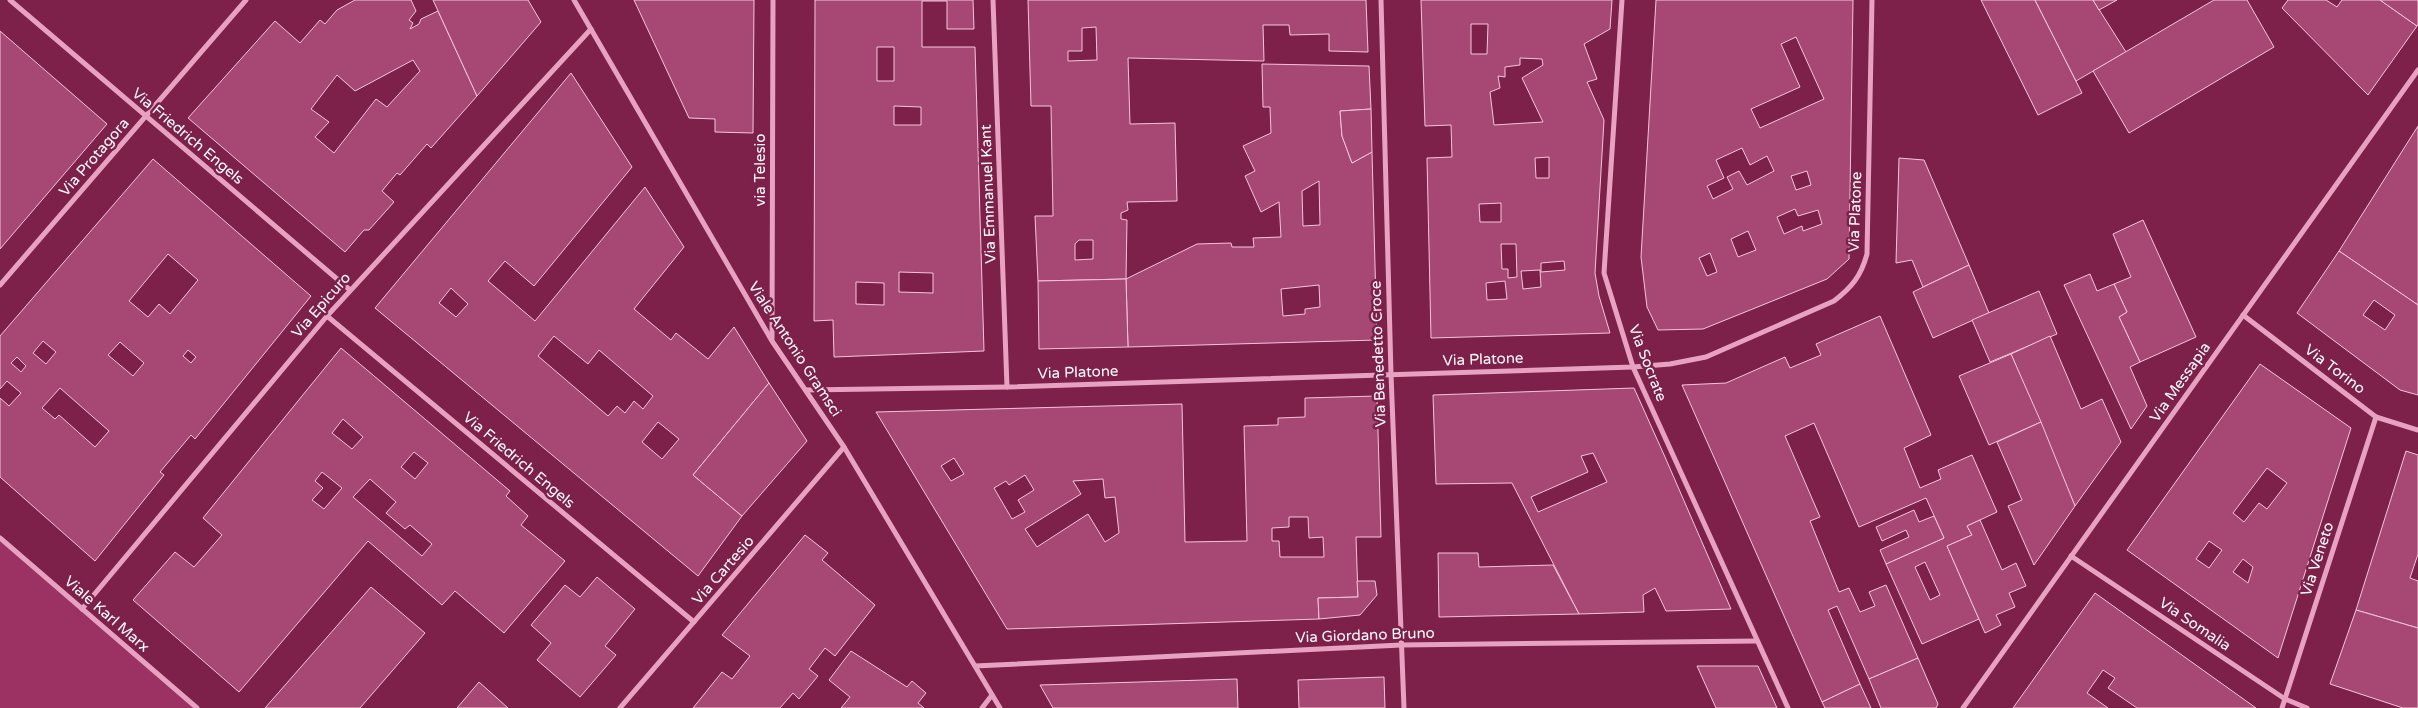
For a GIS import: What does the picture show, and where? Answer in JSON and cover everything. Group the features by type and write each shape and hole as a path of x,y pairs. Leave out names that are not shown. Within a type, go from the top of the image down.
{"street":[{"name":"Via Friedrich Engels","path":"10,0 350,290"},
{"name":"Via Protagora","path":"0,286 246,0"},
{"name":"Viale Antonio Gramsci","path":"574,0 772,341 844,448 1000,708"},
{"name":"via Telesio","path":"772,341 773,0"},
{"name":"Via Emmanuel Kant","path":"993,0 1007,387"},
{"name":"Via Benedetto Croce","path":"1381,0 1391,374 1404,708"},
{"name":"Via Socrate","path":"1622,0 1604,273 1633,367 1788,708"},
{"name":"Via Platone","path":"806,390 1007,387 1633,367 1670,364 1706,357 1834,300 1852,287 1862,272 1867,254 1872,0"},
{"name":"Via Epicuro","path":"82,609 327,316 591,29"},
{"name":"Via Messapia","path":"1963,708 2418,70"},
{"path":"2412,78 2418,82"},
{"name":"Via Torino","path":"2243,315 2376,417 2418,430"},
{"name":"Via Friedrich Engels","path":"327,316 694,622"},
{"name":"Via Veneto","path":"2282,708 2376,417"},
{"name":"Via Cartesio","path":"620,708 844,448"},
{"name":"Viale Karl Marx","path":"0,538 197,708"},
{"name":"Via Somalia","path":"2071,556 2284,699 2307,708"},
{"name":"Via Giordano Bruno","path":"975,666 1401,645 1757,641"},
{"path":"982,708 992,695"}],"shaded area":[{"path":"0,538 197,708 0,708"}],"building":[{"path":"355,0 411,0 416,11 409,20 413,23 410,29 419,24 421,19 438,11 477,96 431,148 427,144 400,175 397,173 382,191 394,202 369,230 364,230 345,252 188,118 275,21 300,43 320,20 325,24 337,10","holes":["413,60 420,71 387,107 376,99 334,153 315,137 329,122 311,109 337,75 355,91"]},
{"path":"433,0 528,0 541,22 477,96"},
{"path":"634,0 754,0 753,133 715,132 715,119 689,118"},
{"path":"815,0 973,0 974,29 947,29 947,1 922,1 922,47 975,47 984,351 834,357 833,320 814,321","holes":["877,47 894,47 894,81 877,81","894,106 921,107 921,125 894,125","899,272 933,273 933,293 899,292","856,282 884,283 884,305 856,304"]},
{"path":"1028,0 1366,0 1368,52 1329,51 1329,34 1290,35 1289,25 1263,25 1264,61 1128,58 1130,124 1175,123 1177,201 1127,202 1128,210 1121,213 1121,219 1127,220 1126,279 1038,281 1035,216 1053,216 1051,106 1031,106","holes":["1096,27 1097,60 1068,61 1068,51 1082,51 1082,28","1079,240 1093,240 1093,259 1075,260 1075,244"]},
{"path":"1421,0 1612,0 1610,29 1584,44 1597,79 1587,82 1604,120 1595,273 1599,296 1610,333 1431,338 1427,158 1452,157 1451,125 1425,126","holes":["1471,24 1488,24 1487,54 1471,54","1520,58 1542,59 1543,65 1522,78 1543,122 1494,125 1490,92 1500,88 1498,76 1505,77 1505,67 1520,65","1549,157 1549,178 1536,178 1535,158","1501,203 1501,222 1480,222 1479,204","1501,244 1516,244 1517,277 1508,278 1508,269 1502,269","1564,261 1565,270 1541,272 1541,263","1540,270 1541,287 1523,289 1521,271","1505,281 1507,299 1487,300 1486,283"]},
{"path":"1656,0 1853,0 1849,259 1827,279 1703,329 1658,330 1647,307 1641,257","holes":["1796,37 1824,99 1760,128 1751,109 1800,87 1781,44","1742,148 1750,165 1767,156 1774,171 1747,185 1739,171 1727,177 1733,189 1713,199 1707,186 1724,178 1716,160","1807,171 1811,185 1796,190 1791,176","1795,209 1798,216 1818,210 1822,224 1803,231 1802,226 1784,234 1777,217","1748,231 1756,250 1738,257 1731,239","1710,253 1717,272 1707,276 1699,258"]},
{"path":"1981,0 2035,0 2082,93 2038,115"},
{"path":"2035,0 2093,0 2126,52 2076,81"},
{"path":"2093,0 2117,0 2099,10"},
{"path":"2214,0 2247,0 2274,47 2129,133 2093,71"},
{"path":"2288,0 2326,0 2337,7 2342,0 2380,0 2417,26 2368,95 2282,8"},
{"path":"2380,0 2418,0 2417,26"},
{"path":"0,31 107,124 0,249"},
{"path":"1262,64 1369,66 1371,109 1340,111 1342,136 1352,163 1372,152 1377,340 1128,347 1126,279 1197,244 1231,243 1232,247 1254,247 1253,238 1281,237 1279,202 1261,212 1245,176 1255,171 1243,146 1271,133 1270,107 1263,107","holes":["1319,181 1320,225 1303,226 1302,191","1319,285 1320,307 1305,309 1305,314 1283,316 1281,289"]},
{"path":"571,73 632,167 534,286 505,261 488,281 535,321 645,187 684,247 634,309 671,340 676,333 708,359 734,327 769,383 693,475 742,516 698,576 375,308","holes":["451,288 468,304 456,317 439,303","554,336 588,364 599,350 653,396 643,409 634,401 625,413 617,406 608,416 538,356","658,422 679,439 662,459 642,442"]},
{"path":"1371,109 1372,152 1352,163 1342,136 1340,111"},
{"path":"2418,126 2418,305 2339,251"},
{"path":"1899,158 1924,160 1969,265 1923,287 1912,260 1896,263"},
{"path":"153,159 311,296 195,439 191,435 160,472 164,475 95,561 0,477 0,398 9,406 21,393 7,381 0,389 0,336","holes":["168,254 198,280 170,314 159,304 148,317 129,301","43,341 56,352 46,364 33,353","120,342 144,363 133,376 108,355","188,350 196,357 191,363 183,356","17,357 26,366 21,372 11,363","60,388 109,431 95,447 59,415 55,419 42,408"]},
{"path":"2143,220 2196,337 2140,362 2119,317 2127,312 2114,284 2131,277 2113,234"},
{"path":"2339,251 2418,305 2418,395 2400,390 2297,313","holes":["2374,300 2395,315 2385,330 2363,315"]},
{"path":"1969,265 1989,313 1933,338 1913,292"},
{"path":"2090,274 2097,291 2114,284 2127,312 2119,317 2140,362 2130,367 2147,406 2131,429 2064,285"},
{"path":"1126,279 1128,347 1039,349 1038,281"},
{"path":"2039,291 2057,334 1990,362 1972,320"},
{"path":"1880,316 1931,435 1904,448 1920,488 1941,479 1938,470 1972,455 1997,512 1967,526 1972,535 1947,546 1979,619 1922,644 1886,564 1944,538 1926,498 1859,527 1814,423 1785,436 1820,517 1810,521 1839,592 1849,588 1860,612 1875,606 1869,592 1886,585 1918,658 1869,679 1837,606 1828,610 1860,684 1822,702 1682,385 1726,383 1785,357 1790,368 1821,355 1816,344","holes":["1925,562 1940,595 1930,600 1915,567"]},
{"path":"2050,336 2081,409 2102,399 2121,442 2075,506 2011,354"},
{"path":"341,348 510,491 506,496 528,516 521,525 565,561 504,633 455,591 442,605 368,541 239,692 133,600 175,552 194,567 222,535 203,518","holes":["343,419 363,437 352,449 332,433","414,452 428,463 415,479 401,467","322,472 342,488 324,509 312,500 323,488 315,481","370,479 396,502 386,513 405,529 410,525 432,544 422,556 353,497"]},
{"path":"2011,354 2041,422 1989,445 1959,376"},
{"path":"2260,364 2351,428 2278,658 2127,550","holes":["2267,468 2287,483 2267,509 2259,503 2244,522 2233,513","2209,541 2222,550 2209,568 2196,559","2243,559 2253,567 2248,583 2233,572"]},
{"path":"769,383 807,441 742,516 693,475"},
{"path":"1634,388 1731,609 1666,611 1655,588 1643,595 1644,612 1579,614 1512,483 1436,484 1433,395","holes":["1593,453 1607,482 1538,512 1531,497 1588,472 1581,456"]},
{"path":"1377,396 1381,537 1356,537 1358,597 1318,598 1319,619 1007,629 876,412 1182,404 1185,542 1247,541 1244,426 1278,425 1278,418 1305,417 1305,398","holes":["954,458 964,474 951,481 941,466","1025,475 1034,490 1018,500 1025,512 1012,519 994,488 1006,481 1009,485","1103,479 1105,498 1115,497 1119,533 1105,542 1088,514 1037,547 1025,529 1081,494 1073,481","1289,517 1308,517 1309,538 1323,537 1324,557 1280,557 1279,541 1272,541 1272,528 1289,527"]},
{"path":"2041,422 2075,506 2034,565 2008,506 2022,500 1997,442"},
{"path":"2406,451 2418,455 2418,554 2410,578 2418,581 2418,628 2356,610"},
{"path":"1914,510 1919,522 1934,516 1944,538 1886,564 1880,550 1909,537 1906,530 1882,541 1876,527"},
{"path":"1980,520 2002,570 2016,563 2026,586 2009,593 2015,607 1996,615 2001,625 1985,633 1947,546 1972,535 1967,526"},
{"path":"805,535 828,553 822,560 875,605 835,656 825,648 809,669 818,676 799,699 793,693 780,708 693,708 722,672 732,679 750,656 722,635"},
{"path":"1438,553 1478,553 1479,567 1553,565 1579,614 1439,617"},
{"path":"597,577 635,609 605,646 616,655 580,697 537,660 551,643 531,625 565,585 580,597"},
{"path":"1357,581 1375,581 1377,595 1360,615 1319,619 1318,598 1358,597"},
{"path":"371,587 425,633 360,708 265,708"},
{"path":"2095,593 2256,708 2137,708 2108,688 2115,678 2103,670 2087,693 2108,708 2013,708"},
{"path":"2356,610 2418,628 2418,708 2403,708 2330,684"},
{"path":"851,651 907,687 912,681 926,693 918,703 924,708 841,708 850,697 829,680"},
{"path":"1918,658 1938,704 1936,708 1881,708 1869,679"},
{"path":"1697,666 1758,666 1777,708 1716,708"},
{"path":"1384,677 1385,708 1299,708 1298,680"},
{"path":"1237,679 1238,708 1053,708 1040,685"},
{"path":"479,682 508,708 457,708"},
{"path":"1860,684 1871,708 1825,708 1822,702"}]}
